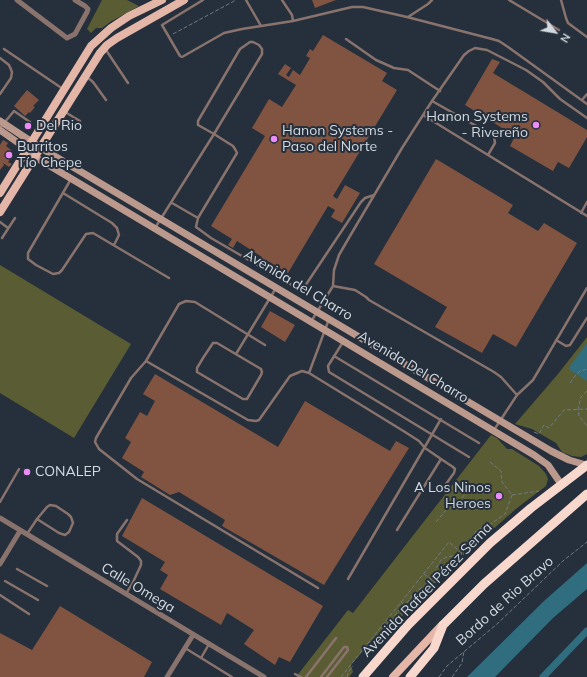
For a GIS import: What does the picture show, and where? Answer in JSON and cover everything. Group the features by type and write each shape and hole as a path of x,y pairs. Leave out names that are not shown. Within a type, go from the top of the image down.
{"highway":[{"name":"Avenida Rafael Pérez Serna","path":"363,677 408,625 490,543 586,465"},
{"path":"410,677 434,648 443,625 484,584 587,494"},
{"path":"566,512 587,502"}],"main road":[{"path":"0,193 82,59 96,41 111,28 129,16 162,0"},
{"path":"0,212 85,75 104,48 117,38 184,0"},
{"path":"54,106 63,111"},
{"path":"393,677 443,625"}],"street":[{"path":"17,0 67,38 75,34 88,12 87,7 75,0"},
{"name":"Avenida del Charro","path":"1,126 29,145 41,148 77,169 560,456 586,465"},
{"name":"Avenida Del Charro","path":"29,145 35,157 541,460 551,470 561,484"},
{"path":"72,179 77,169"},
{"name":"Calle Omega","path":"0,518 264,677"},
{"path":"0,564 20,531"},
{"path":"167,677 193,635"}],"lane":[{"path":"203,0 163,24 162,27 167,36 178,55 182,57 224,33 293,21 357,7 408,17 499,41 587,104"},
{"path":"246,0 261,26"},
{"path":"282,0 292,15 293,21"},
{"path":"408,17 432,0"},
{"path":"509,0 559,30"},
{"path":"561,0 568,23 587,36"},
{"path":"346,39 376,60 387,66 408,70 440,91"},
{"path":"155,229 172,203 214,134 262,54 262,49 259,45 253,42 245,44 240,49 198,121 198,125 214,134 233,146 237,153 198,218 196,224 199,230 297,288 300,288 305,286 361,202 365,198 374,195"},
{"path":"104,48 128,83"},
{"path":"311,322 333,286 334,270 339,255 423,115 464,55 475,48 480,48 495,53 526,70 543,82 560,99 587,118"},
{"path":"4,49 64,89"},
{"path":"0,58 9,65 12,72 11,78 0,94"},
{"path":"85,75 93,82 106,100"},
{"path":"582,100 587,94"},
{"path":"432,101 494,136 495,143 488,155"},
{"path":"1,126 14,111 30,122"},
{"path":"63,111 80,121"},
{"path":"423,115 587,216"},
{"path":"72,179 28,253 28,259 53,274 59,273 86,234 93,233 169,278"},
{"path":"63,193 112,223 117,228 119,235 114,245"},
{"path":"581,213 587,202"},
{"path":"172,203 198,218"},
{"path":"2,238 15,218"},
{"path":"0,222 8,228"},
{"path":"333,286 356,290 369,300 494,372 501,377 517,395"},
{"path":"236,354 276,288"},
{"path":"494,431 517,395 533,380 587,288"},
{"path":"265,345 195,302 186,300 179,304 146,361 131,378 95,442 97,446 137,479 318,588"},
{"path":"556,340 566,346 570,345 587,318"},
{"path":"309,373 329,319"},
{"path":"344,341 328,366 329,372 469,457"},
{"path":"213,343 217,343 236,354 261,369 262,372 250,396 245,399 199,373 197,370 208,348 213,343"},
{"path":"334,356 479,443"},
{"path":"146,361 252,421 256,421 261,418 290,376 302,372 309,373 419,441 424,448 453,467 455,469 454,474 446,484"},
{"path":"348,580 441,419"},
{"path":"397,530 442,459"},
{"path":"0,502 19,469"},
{"path":"27,535 37,519 50,505 56,506 68,514 73,523 69,532 65,535 59,533 37,519"},
{"path":"126,594 141,565 141,560 118,541 117,534 127,520"},
{"path":"17,569 47,586"},
{"path":"6,581 38,600"},
{"path":"0,595 29,614"},
{"path":"306,677 336,638"},
{"path":"201,658 209,644"},
{"path":"321,677 344,647 347,647 348,650 327,677"},
{"path":"185,648 232,677"},
{"path":"295,674 301,677"}],"path":[{"path":"167,36 236,0"},
{"path":"570,383 580,371 587,368"},
{"path":"587,391 581,398 578,409 580,416 587,426"},
{"path":"534,432 539,434 544,425 550,428 564,410 587,409"},
{"path":"490,462 501,471 502,482 512,495"},
{"path":"512,495 541,491"},
{"path":"436,522 446,510 456,505 466,493"},
{"path":"463,554 464,555 464,548 477,530 488,526 505,514 512,495"},
{"path":"341,677 448,542 463,554"},
{"name":"Bordo de Rio Bravo","path":"439,677 447,666 464,650 497,624 564,560 587,542"},
{"path":"381,627 391,622 398,611 405,606 413,594 432,580 435,575 436,568 441,560 463,554"},
{"path":"423,573 436,583"},
{"path":"401,602 410,610"},
{"path":"452,677 462,663 464,650"},
{"path":"347,677 353,666"}],"green space":[{"path":"102,0 127,0 139,6 102,28 96,28 91,33 87,29"},
{"path":"0,265 131,344 74,438 0,393"},
{"path":"587,337 587,454 581,457 572,456 562,452 556,443 532,429 515,424 558,374"},
{"path":"491,435 497,438 507,449 512,449 539,466 546,474 548,479 546,486 517,508 466,553 464,552 380,639 377,640 374,638 351,665 353,672 349,677 296,677 348,610 353,613"}],"water":[{"path":"587,343 587,381 570,370 570,366"},
{"path":"587,563 587,589 553,618 495,677 467,677 544,601"}],"building":[{"path":"312,0 336,0 315,8"},
{"path":"323,35 387,73 382,81 397,90 333,196 337,199 345,185 360,193 342,223 331,217 335,210 328,206 288,273 266,260 263,266 258,263 262,257 237,241 233,248 228,245 232,239 211,226 265,136 252,128 269,99 282,107 296,85 278,74 285,64 291,68 286,75 289,77 293,70 300,75 310,58 306,56 310,49 313,51"},
{"path":"492,59 500,62 493,73 587,130 587,137 569,168 558,162 553,171 510,146 515,136 465,105"},
{"path":"27,90 39,100 33,106 35,107 30,113 29,112 25,116 14,106"},
{"path":"3,140 8,143 6,146 11,150 13,156 8,162 12,164 9,167 3,163 4,165 0,170 0,145"},
{"path":"436,159 513,205 508,213 538,231 544,223 577,243 516,347 493,334 482,353 435,327 447,307 374,264"},
{"path":"270,311 295,325 285,342 261,327"},
{"path":"155,374 278,447 305,401 390,451 396,441 409,448 324,585 222,526 225,520 179,492 170,495 141,477 144,472 122,458 131,442 125,438 140,412 147,416 155,401 143,394"},
{"path":"142,498 323,606 290,662 279,657 275,665 244,644 254,630 227,613 221,625 160,589 168,575 160,570 165,562 122,536"},
{"path":"60,606 152,662 144,677 0,677 0,633 32,650"}],"waterway":[{"path":"543,677 587,631"}],"place":[{"name":"Hanon Systems - Rivereño","path":"536,125"},
{"name":"Del Rio","path":"28,126"},
{"name":"Hanon Systems - Paso del Norte","path":"274,139"},
{"name":"Burritos Tío Chepe","path":"9,155"},
{"name":"CONALEP","path":"27,472"},
{"name":"A Los Ninos Heroes","path":"499,496"}]}
